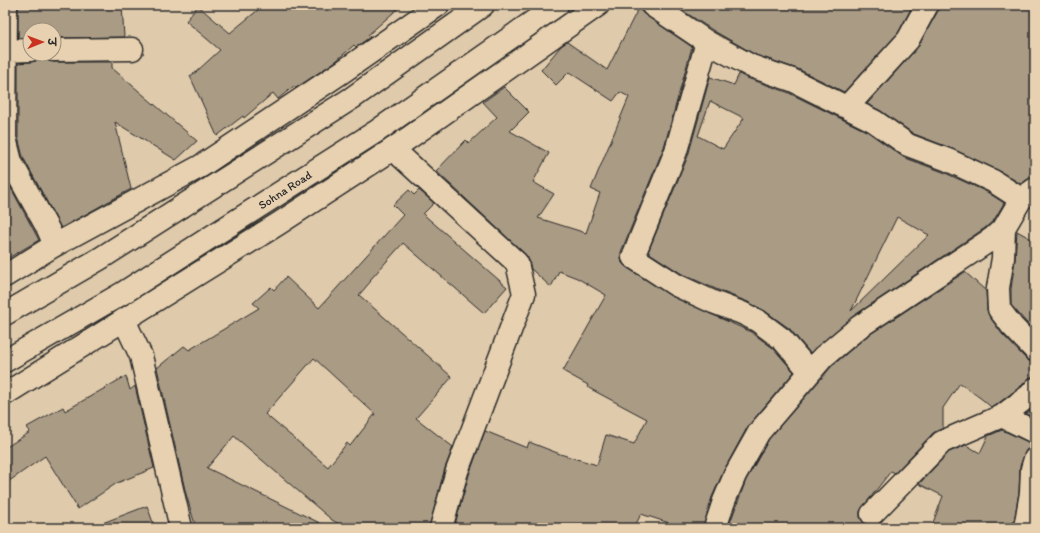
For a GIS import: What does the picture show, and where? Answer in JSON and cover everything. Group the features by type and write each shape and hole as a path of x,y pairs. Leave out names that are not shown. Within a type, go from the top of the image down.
{"main road":[{"path":"6,5 6,138 11,162 56,245"},
{"path":"5,276 56,245 201,166 342,72 438,5"},
{"path":"5,314 100,258 352,98 483,5"},
{"name":"Sohna Road","path":"5,361 123,293 378,131 557,5"},
{"path":"5,394 278,224 393,149 598,5"},
{"path":"652,5 707,42 750,66 792,80 874,121 908,145 948,160 993,181 1028,194 1004,228 993,238 860,327 823,357 759,432 735,475 715,528"},
{"path":"846,107 908,40 927,5"},
{"path":"707,42 676,151 633,257 676,285 758,321 782,339 810,372"},
{"path":"62,50 132,49"},
{"path":"6,51 22,50"},
{"path":"393,149 517,263 524,294 457,470 441,528"},
{"path":"1004,228 1003,258 998,288 999,309 1012,326 1035,350"},
{"path":"124,320 141,356 181,528"},
{"path":"872,514 942,442 1002,416 1030,395 1035,389"},
{"path":"1002,416 1035,432"},
{"path":"1025,528 1031,493 1032,468 1035,459"}],"building":[{"path":"18,5 122,5 124,37 62,38 62,22 22,22 22,38 18,38"},
{"path":"264,5 402,5 368,35 370,37 356,47 354,45 336,61 296,88 294,86 278,99 273,93 244,118 243,116 217,136 190,76 220,50 186,21 198,6 230,33"},
{"path":"640,5 641,11 645,15 692,47 664,147 621,252 622,263 671,296 751,332 773,348 794,372 748,426 724,470 712,497 703,528 685,528 641,514 634,528 454,528 469,475 485,431 527,448 529,442 560,454 597,465 606,435 634,444 647,419 587,387 588,385 563,371 606,295 577,278 559,271 551,287 531,269 529,260 525,254 436,171 466,140 469,143 497,117 483,102 504,87 529,112 510,131 549,153 533,182 554,194 538,218 586,233 600,193 591,189 629,97 620,92 613,101 569,72 556,85 541,70 561,46 567,42 607,70"},
{"path":"674,5 913,5 898,33 844,92 798,69 756,55 714,31"},
{"path":"939,5 1035,5 1035,177 1028,179 1021,184 998,170 953,149 914,134 881,111 867,104 917,48 938,11"},
{"path":"112,62 112,68 197,141 176,160 115,122 131,189 61,228 23,157 18,137 18,63"},
{"path":"739,74 787,92 868,132 903,157 943,172 987,192 1004,203 994,220 985,228 852,317 810,353 790,329 765,311 748,302 682,274 648,252 688,156 710,77 734,85","holes":["710,101 744,118 723,149 698,136","897,217 929,235 851,311"]},
{"path":"5,177 39,240 5,260"},
{"path":"409,190 414,195 419,190 434,203 423,214 507,287 484,313 403,243 370,280 371,281 359,295 452,377 416,418 453,447 445,468 429,528 346,528 332,520 234,436 207,468 330,528 196,528 186,494 157,368 184,346 189,350 259,308 253,303 271,287 274,290 286,277 319,308 403,215 393,205","holes":["314,358 375,414 350,446 347,443 328,467 265,414"]},
{"path":"1017,231 1035,241 1035,332 1011,305 1011,289"},
{"path":"965,272 986,291 987,310 989,316 1002,334 1026,359 1031,362 1035,362 1035,377 1030,377 1021,386 996,405 991,407 960,383 943,408 943,428 933,433 895,473 891,471 860,511 860,517 864,523 869,526 880,524 886,528 728,528 746,480 769,439 832,366 866,337"},
{"path":"126,376 130,390 135,386 154,468 117,483 78,509 45,456 5,484 5,448 30,432 27,427 63,407 65,411"},
{"path":"1035,407 1035,418 1026,414"},
{"path":"1002,430 1035,444 1035,447 1026,450 1020,466 1019,492 1013,528 931,528 943,496 919,484 949,452 966,445 980,453 988,436"},
{"path":"147,506 155,528 92,528 92,527"}]}
